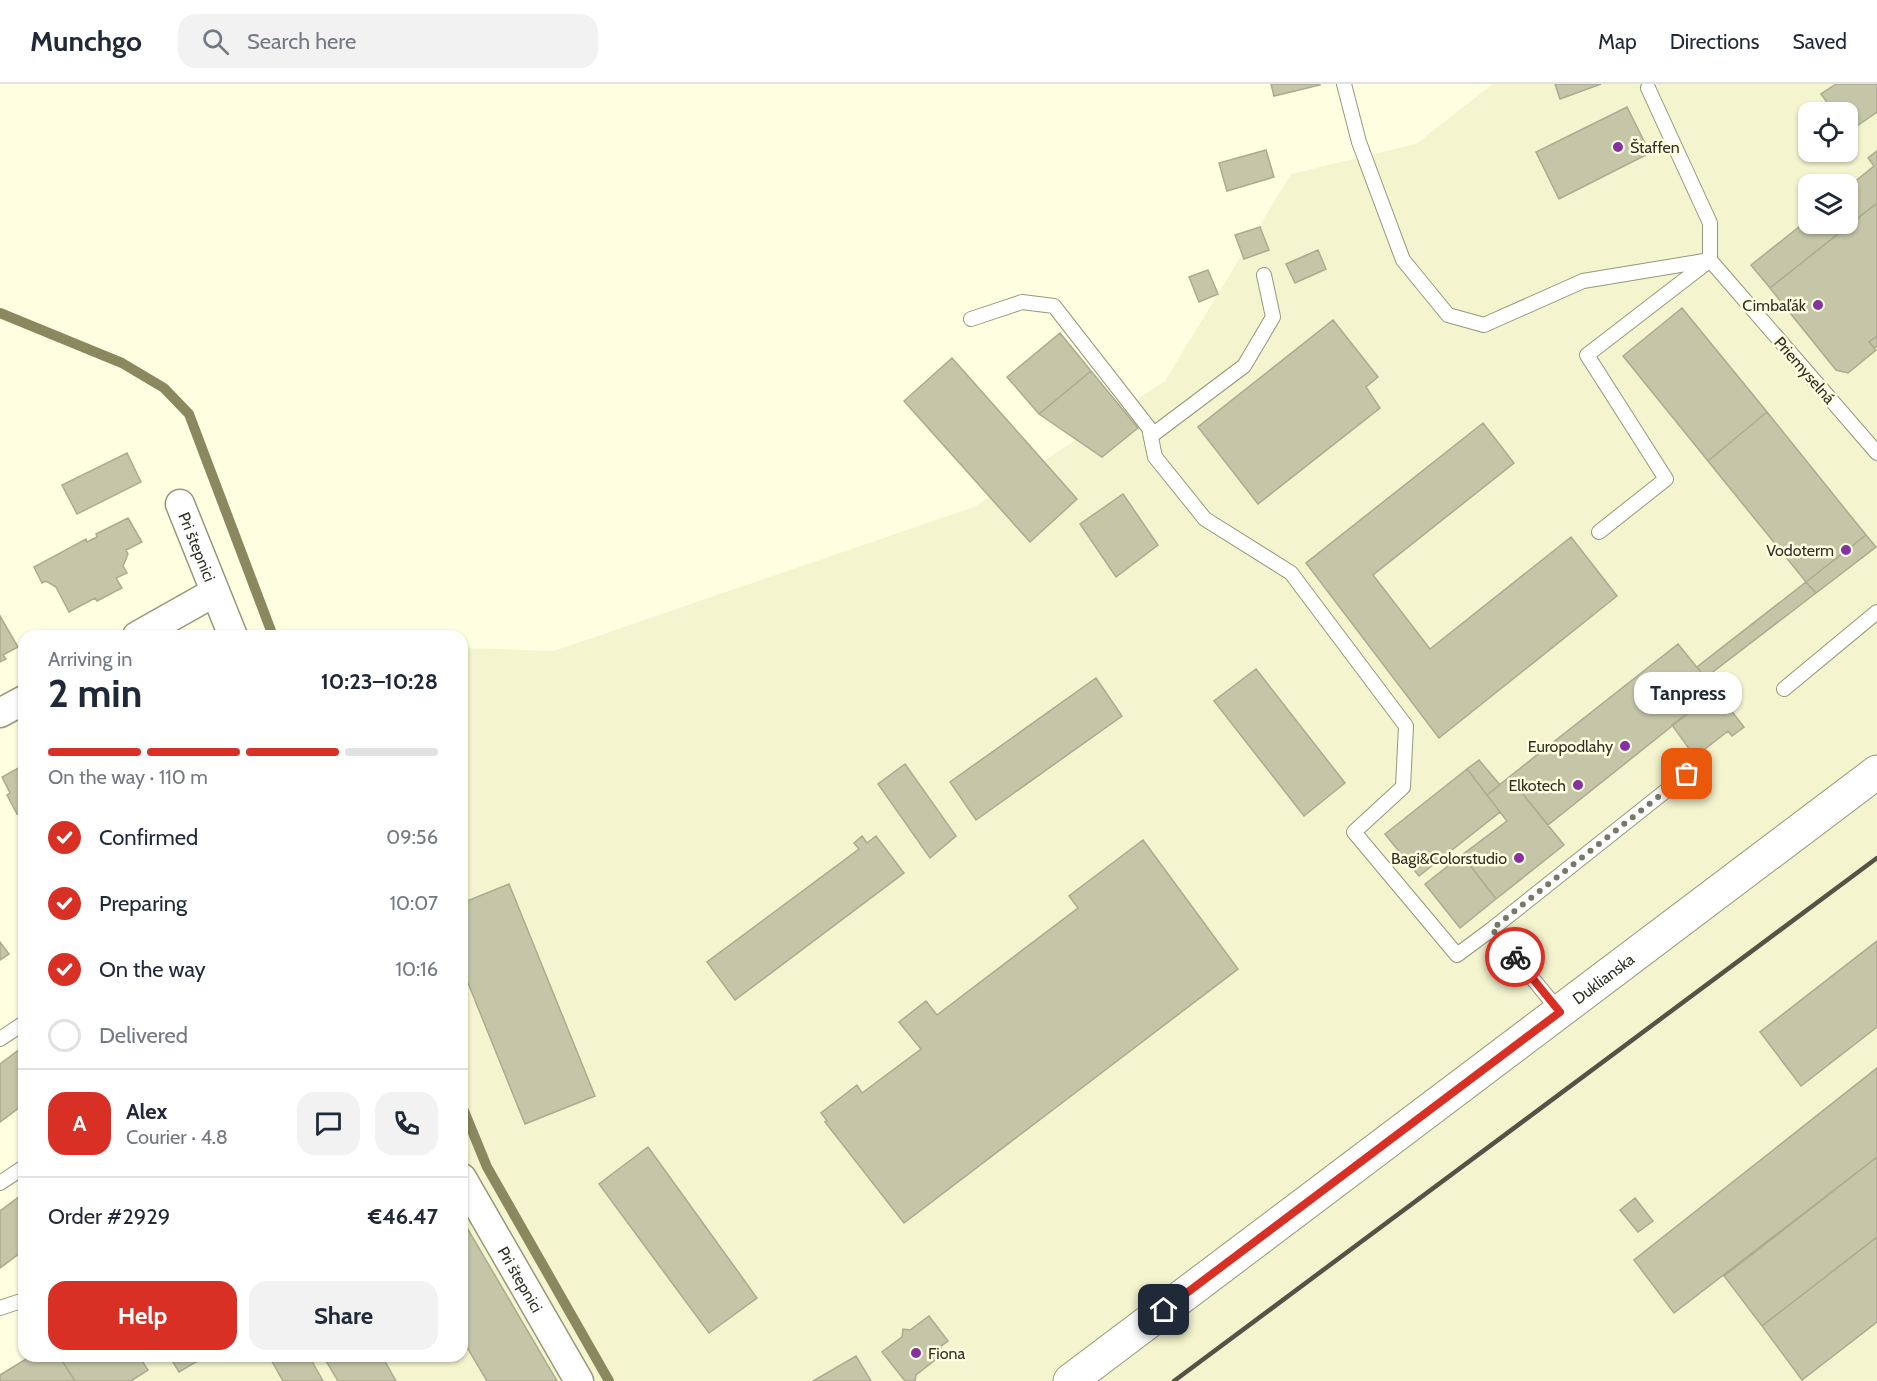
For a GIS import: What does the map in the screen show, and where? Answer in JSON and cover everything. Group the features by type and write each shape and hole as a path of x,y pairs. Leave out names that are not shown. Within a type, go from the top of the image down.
{"main road":[{"name":"Duklianska","path":"1070,1381 1877,772"}],"street":[{"name":"Pri štepnici","path":"180,504 231,630"},
{"name":"Pri štepnici","path":"148,630 215,592"},
{"path":"0,713 18,703"},
{"name":"Pri štepnici","path":"468,1188 579,1381"}],"lane":[{"path":"1344,84 1359,142 1403,260 1448,315 1484,325 1583,281 1710,260"},
{"path":"1648,88 1710,223 1710,260"},
{"path":"1599,532 1666,479 1587,355 1710,260"},
{"name":"Priemyselná","path":"1710,260 1877,453"},
{"path":"1151,436 1244,366 1272,317 1264,275"},
{"path":"971,319 1022,302 1054,306 1149,428 1155,457 1205,519 1291,573 1406,726 1403,787 1354,832 1457,955 1687,774"},
{"path":"1784,689 1877,612"},
{"path":"1492,929 1560,1012"},
{"path":"0,1039 18,1027"},
{"path":"0,1183 18,1171"},
{"path":"0,1308 18,1302"}],"shaded area":[{"path":"1493,84 1877,84 1877,1381 127,1381 148,1362 468,1362 468,648 554,651 974,507 1165,381 1291,174 1416,144"}],"building":[{"path":"1271,84 1320,84 1320,85 1274,96"},
{"path":"1555,84 1601,84 1560,99"},
{"path":"1836,84 1877,84 1877,112 1858,125 1858,102 1827,102 1821,94"},
{"path":"1627,107 1650,153 1559,199 1536,152"},
{"path":"1266,150 1274,177 1227,191 1219,163"},
{"path":"1877,151 1877,203 1858,218 1858,179 1874,166 1868,158"},
{"path":"1877,203 1877,336 1869,342 1876,350 1848,373 1836,370 1770,288 1838,234 1858,234 1858,218"},
{"path":"1260,227 1269,250 1244,259 1235,235"},
{"path":"1798,228 1798,234 1838,234 1770,288 1751,265"},
{"path":"1318,250 1326,269 1295,283 1286,264"},
{"path":"1208,270 1218,294 1199,302 1189,277"},
{"path":"1682,308 1767,412 1708,461 1623,356"},
{"path":"1333,320 1378,377 1366,387 1380,408 1258,504 1198,427"},
{"path":"1060,333 1091,371 1039,414 1007,377"},
{"path":"1877,336 1877,346 1875,348 1869,342"},
{"path":"952,358 1077,499 1030,542 904,401"},
{"path":"1091,371 1138,428 1102,457 1039,414"},
{"path":"1767,412 1866,535 1806,582 1708,461"},
{"path":"1483,423 1514,463 1373,575 1430,649 1571,537 1617,596 1439,738 1306,563"},
{"path":"127,453 141,482 77,514 62,485"},
{"path":"1123,494 1158,545 1116,577 1080,524"},
{"path":"128,518 142,542 126,550 128,554 123,566 127,573 116,578 122,588 97,601 95,598 69,612 56,587 46,581 42,583 34,567 86,539 87,542 97,537 96,534"},
{"path":"1866,535 1876,547 1816,593 1806,582"},
{"path":"1806,582 1816,593 1705,678 1697,667"},
{"path":"0,616 18,647 3,655 6,659 0,662"},
{"path":"1678,644 1716,691 1548,825 1509,777"},
{"path":"1256,669 1345,783 1304,816 1214,701"},
{"path":"1096,678 1122,716 976,820 950,782"},
{"path":"1716,691 1744,727 1732,736 1728,731 1695,757 1672,725"},
{"path":"1479,760 1500,785 1487,795 1467,769"},
{"path":"905,764 956,836 930,858 878,784"},
{"path":"18,768 18,814 7,795 10,793 2,777"},
{"path":"1467,769 1500,812 1419,876 1385,834"},
{"path":"1509,777 1564,845 1496,899 1462,855 1507,821 1487,795"},
{"path":"862,836 867,843 876,836 904,873 735,1000 707,962 859,849 854,843"},
{"path":"1143,840 1238,969 904,1223 825,1122 827,1121 821,1113 857,1085 862,1093 921,1049 899,1022 926,1001 937,1015 1078,908 1069,896"},
{"path":"1462,855 1496,899 1460,928 1425,884"},
{"path":"509,884 595,1096 525,1124 468,983 468,901"},
{"path":"1877,941 1877,1027 1801,1086 1760,1032"},
{"path":"0,942 9,954 0,960"},
{"path":"18,1050 18,1108 0,1122 0,1064"},
{"path":"1877,1068 1877,1157 1674,1313 1634,1260"},
{"path":"648,1147 757,1298 709,1333 599,1184"},
{"path":"1877,1157 1877,1237 1762,1326 1724,1276"},
{"path":"18,1198 18,1254 0,1268 0,1211"},
{"path":"1635,1198 1653,1221 1638,1232 1620,1210"},
{"path":"468,1230 557,1381 487,1381 468,1349"},
{"path":"1877,1237 1877,1322 1802,1380 1762,1326"},
{"path":"929,1316 948,1341 940,1347 944,1353 916,1375 915,1381 905,1381 882,1352 902,1337 903,1329 910,1330"},
{"path":"856,1356 871,1381 813,1381"},
{"path":"21,1362 63,1362 75,1381 0,1381 0,1375"},
{"path":"63,1362 143,1362 148,1370 131,1381 75,1381"},
{"path":"173,1362 196,1362 179,1372"},
{"path":"272,1362 312,1362 323,1381 283,1381"},
{"path":"327,1362 385,1362 396,1381 338,1381"}],"waterway":[{"path":"0,313 122,363 164,388 189,414 271,630"},
{"path":"468,1121 487,1167 609,1381"}],"railway":[{"path":"1174,1381 1877,858"}],"way so far":[{"path":"1515,957 1492,929 1687,774"}],"place":[{"name":"Štaffen","path":"1618,147"},
{"name":"Cimbaľák","path":"1818,305"},
{"name":"Vodoterm","path":"1846,550"},
{"name":"Europodlahy","path":"1625,746"},
{"name":"Tanpress","path":"1687,774"},
{"name":"Elkotech","path":"1578,785"},
{"name":"Bagi&Colorstudio","path":"1519,858"},
{"name":"Fiona","path":"916,1353"}],"route":[{"path":"1164,1310 1560,1012 1515,957"}]}
